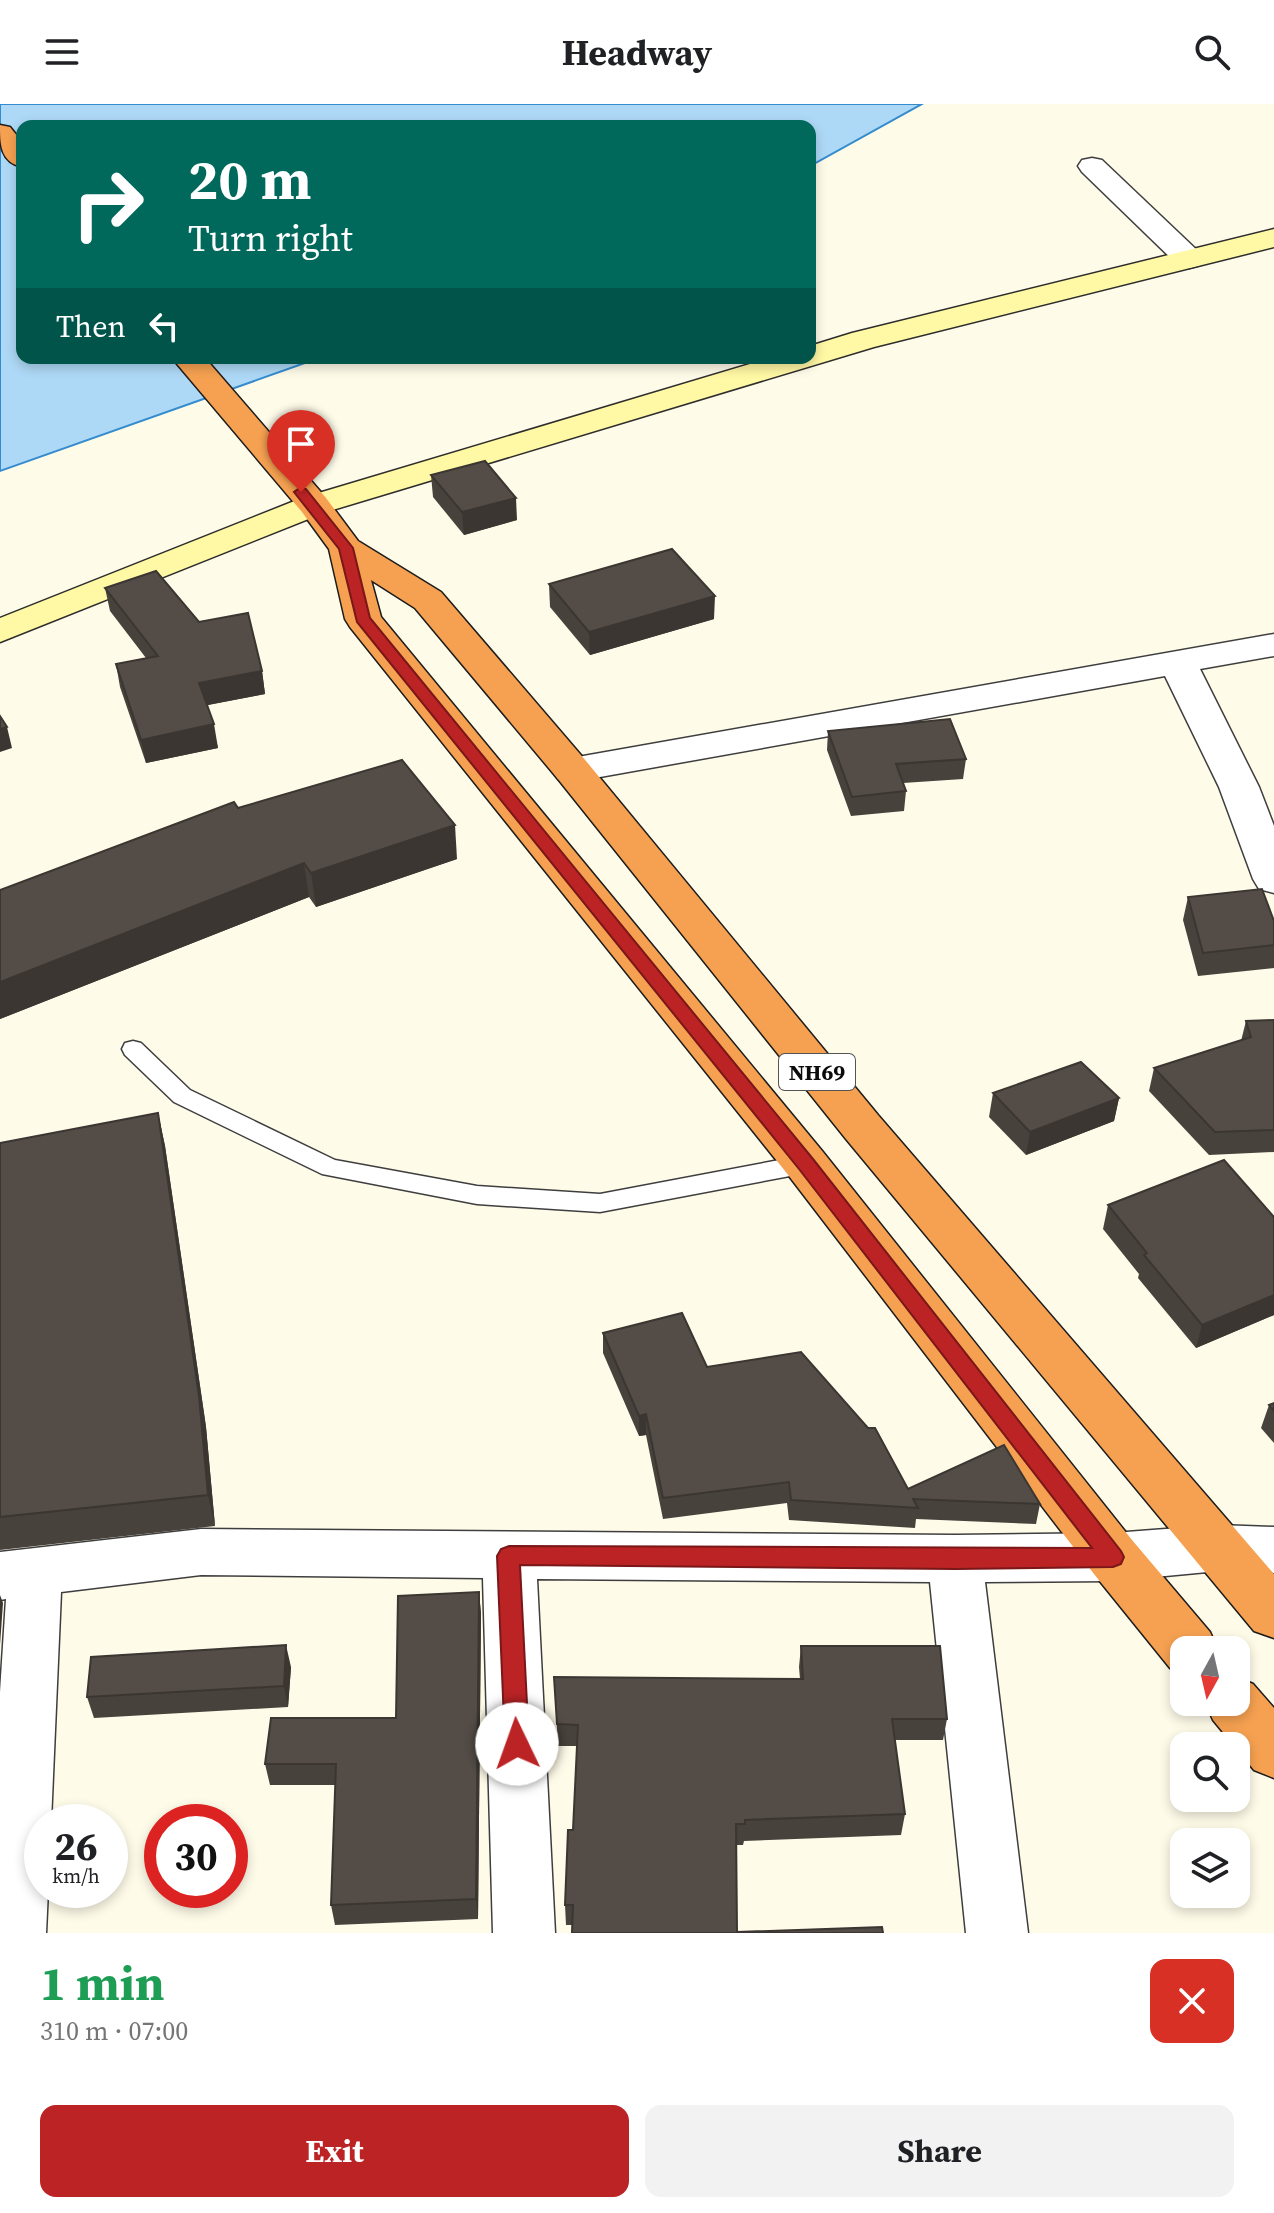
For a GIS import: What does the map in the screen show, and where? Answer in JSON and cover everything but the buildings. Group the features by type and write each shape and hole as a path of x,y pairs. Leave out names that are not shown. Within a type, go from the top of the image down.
{"highway":[{"path":"0,133 16,152"},
{"name":"NH69","path":"193,364 314,505 346,548 428,600 572,770 862,1127 1274,1614"},
{"name":"NH69","path":"346,548 363,619 806,1164 1113,1557 1178,1636"},
{"path":"1245,1716 1274,1751"}],"street":[{"path":"1092,166 1189,259"},
{"path":"816,354 1274,238"},
{"path":"0,631 314,505 784,364"},
{"path":"572,770 1274,645"},
{"path":"1178,663 1239,787 1274,879"},
{"path":"15,1933 17,1574 201,1552 955,1559 1113,1557 1218,1548 1274,1550"},
{"path":"509,1556 524,1933"},
{"path":"955,1559 997,1933"}],"lane":[{"path":"133,1049 182,1096 330,1168 477,1195 600,1203 806,1164"}],"water":[{"path":"0,104 922,104 816,163 816,120 16,120 16,364 302,364 0,471"}],"route":[{"path":"301,492 346,548 363,619 806,1164 1113,1557 509,1556 517,1744"}]}
